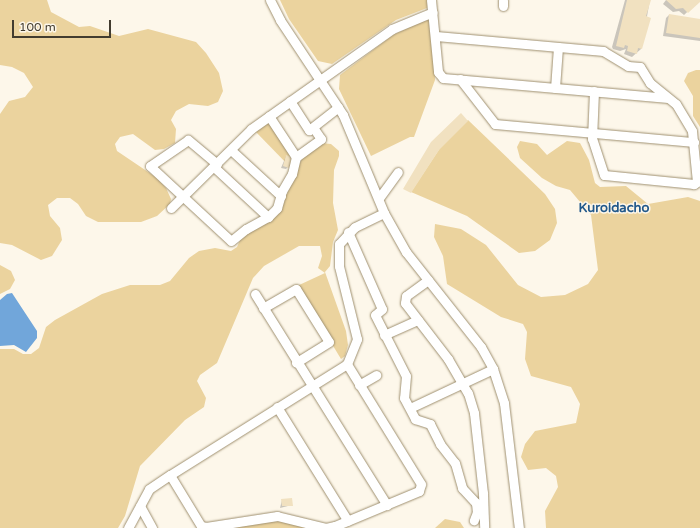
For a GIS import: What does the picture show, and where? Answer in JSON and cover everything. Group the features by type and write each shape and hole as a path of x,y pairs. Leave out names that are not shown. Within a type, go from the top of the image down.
{"street":[{"path":"270,0 280,20 338,107 379,198 384,213 406,252 481,347 492,369 504,403 519,528"},
{"path":"431,0 436,36 438,74 443,78 668,98"},
{"path":"171,208 251,129 392,29 433,12"},
{"path":"436,36 603,51 628,66 640,67 650,83 676,104 692,131 698,180 694,184 604,174 592,133 594,91"},
{"path":"555,88 558,47"},
{"path":"460,79 495,124 694,142"},
{"path":"290,102 309,130 338,107"},
{"path":"269,116 296,156"},
{"path":"268,217 188,140 150,166 231,241 268,217 277,208 292,174 296,156 321,139 313,127"},
{"path":"231,150 281,196"},
{"path":"379,198 398,172"},
{"path":"128,528 149,489 347,364 357,339 338,258 340,244 348,232 384,213"},
{"path":"348,232 382,310 375,314 384,335 406,376 403,395 415,419 430,424 440,444 455,463 462,488 476,503 474,520"},
{"path":"428,280 406,296 405,303 448,359 462,383 474,413 484,493 484,528"},
{"path":"263,308 296,289 329,342 296,363"},
{"path":"255,294 296,363 387,505"},
{"path":"384,335 418,320"},
{"path":"170,475 201,526 277,516 326,528 348,521 419,492 421,484 347,364"},
{"path":"410,408 492,369"},
{"path":"359,385 376,375"},
{"path":"277,407 348,521"},
{"path":"140,506 152,528"}],"shaded area":[{"path":"0,0 47,0 51,12 79,27 90,26 119,36 148,29 196,42 206,53 219,73 223,91 218,102 208,106 189,104 176,111 171,120 176,129 175,143 164,149 155,150 133,134 120,137 115,144 117,151 157,178 166,188 171,199 170,204 157,216 141,222 98,222 86,216 78,204 70,198 57,198 48,205 50,216 60,228 62,240 52,256 41,260 12,245 0,243 0,114 9,101 25,97 33,87 24,73 12,67 0,65"},
{"path":"280,0 429,0 430,4 427,8 396,20 332,64 318,61 289,19"},
{"path":"427,19 432,21 435,80 414,137 410,137 371,156 339,89 340,75 393,35"},
{"path":"700,70 700,127 693,116 693,96 684,81 688,73"},
{"path":"468,120 545,194 555,209 557,223 550,240 535,251 519,253 467,216 411,192 442,145"},
{"path":"269,122 294,157 291,168 255,131"},
{"path":"520,141 537,144 547,155 567,141 580,143 589,160 595,183 600,187 626,186 648,204 688,197 700,201 700,528 546,528 545,511 558,487 556,476 546,468 528,470 521,457 525,444 535,431 576,423 580,404 571,387 531,376 525,359 527,332 523,324 501,317 447,284 443,256 434,237 435,224 461,229 486,245 518,285 541,297 565,295 588,284 598,270 591,215 570,190 556,186 542,178 520,158 517,147"},
{"path":"321,143 331,144 339,151 339,156 334,170 333,203 338,230 333,242 330,266 325,272 346,331 348,345 345,356 341,359 297,286 325,273 318,268 322,256 320,246 299,246 264,266 253,278 217,363 200,375 197,381 206,398 204,407 185,420 140,466 125,516 118,528 0,528 0,349 14,349 23,354 31,354 39,348 46,327 55,320 102,294 130,285 160,285 170,281 189,258 199,251 215,248 231,251 237,247 242,236 275,214 287,194 303,156"},
{"path":"0,265 11,271 15,280 10,289 0,294"},
{"path":"445,519 460,522 464,528 435,528"},
{"path":"272,521 282,521 314,528 231,528"}],"water":[{"path":"12,293 37,331 37,338 26,352 14,345 0,346 0,300 7,294"}],"building":[{"path":"627,0 651,0 646,16 651,18 642,49 638,48 637,54 627,51 628,46 625,45 624,48 616,46"},
{"path":"666,0 700,0 700,2 688,13 683,8 676,9"},
{"path":"669,14 700,19 700,38 666,33"},
{"path":"461,113 468,121 439,150 411,193 403,189 431,142"},
{"path":"286,155 292,157 289,168 283,166"},
{"path":"292,498 293,506 282,506 281,499"}],"district":[{"name":"Kuroidacho","path":"614,208"}]}
